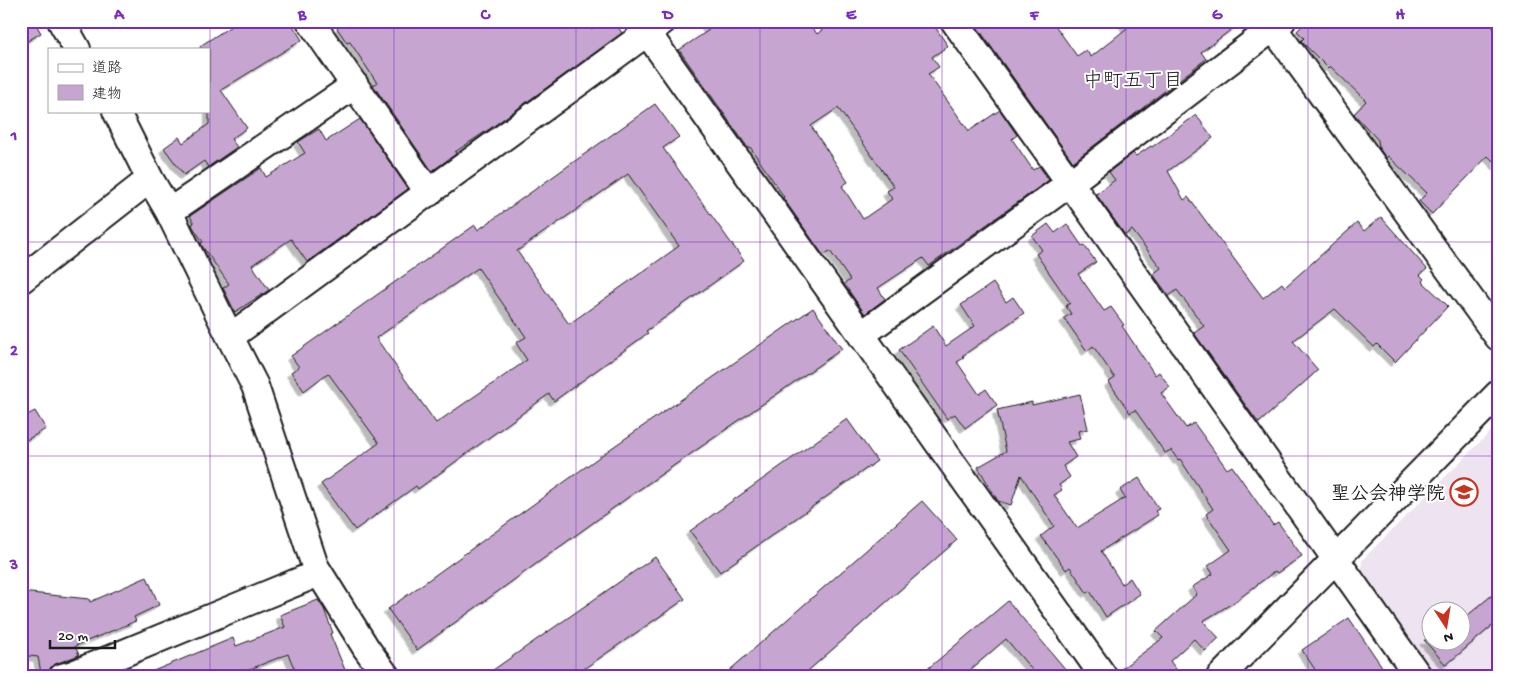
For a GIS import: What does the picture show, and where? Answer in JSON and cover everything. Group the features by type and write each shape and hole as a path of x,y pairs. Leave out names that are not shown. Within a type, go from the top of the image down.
{"street":[{"path":"61,21 76,48"},
{"path":"310,21 429,193"},
{"path":"954,21 1419,677"},
{"path":"230,337 429,193 650,25 861,335 1104,677"},
{"path":"861,335 1070,183 1278,25 1498,336"},
{"path":"169,212 354,85"},
{"path":"116,112 169,212 255,386 315,566 384,676"},
{"path":"21,280 150,179"},
{"path":"1220,677 1498,394"},
{"path":"62,677 319,573"}],"shaded area":[{"name":"聖公会神学院","path":"1498,424 1498,677 1428,677 1361,582 1362,560"}],"building":[{"path":"21,21 34,21 41,33 21,45"},
{"path":"239,21 290,21 302,40 221,90 247,128 231,139 237,147 208,167 204,161 184,175 164,148 179,137 183,143 209,124 210,48 201,48 200,46"},
{"path":"348,21 586,21 591,29 602,21 614,21 622,33 455,152 456,154 432,171 373,85 377,83 350,42 347,43 337,28"},
{"path":"703,21 808,21 817,34 833,21 931,21 948,46 932,57 939,67 928,74 969,131 1000,110 1017,135 1012,139 1033,170 1039,166 1049,180 929,266 923,258 878,288 885,299 865,314 844,284 850,280 830,251 823,255 750,147 748,148 679,50 709,30","holes":["838,108 894,187 887,191 892,199 863,219 842,186 848,182 811,126"]},
{"path":"973,21 1052,21 1077,56 1086,50 1091,57 1127,28 1122,21 1243,21 1201,52 1206,59 1073,162"},
{"path":"1307,21 1486,21 1498,33 1498,166 1488,156 1432,214 1419,201 1427,193 1388,156 1386,158 1379,148 1378,140 1354,114 1366,101 1330,66 1328,68 1301,41 1304,38 1297,31"},
{"path":"655,104 679,137 663,148 744,261 646,331 648,333 554,401 549,394 418,489 416,486 355,530 321,484 379,443 328,373 304,391 291,372 299,367 291,356 475,225 478,230","holes":["628,174 679,246 569,324 517,251","478,268 526,337 516,343 527,360 436,423 376,338"]},
{"path":"1196,115 1213,138 1168,171 1184,200 1188,197 1263,298 1282,283 1285,287 1357,223 1364,231 1381,217 1427,269 1420,275 1424,279 1422,281 1448,306 1395,362 1377,344 1374,347 1335,309 1293,341 1318,370 1259,423 1254,417 1194,333 1204,326 1177,290 1169,296 1153,274 1161,268 1132,230 1125,235 1096,194 1115,180 1109,172 1133,153 1136,156 1152,147"},
{"path":"360,119 408,189 307,262 291,239 252,265 269,290 235,312 223,288 229,284 202,246 201,243 203,242 193,227 192,224 194,223 190,216 261,168 266,177 305,153 298,142 319,129 326,141"},
{"path":"1048,224 1055,233 1067,224 1082,246 1084,245 1096,262 1078,274 1104,311 1111,307 1155,375 1159,372 1170,387 1161,393 1186,428 1194,423 1227,469 1232,466 1273,525 1278,522 1302,556 1277,573 1275,571 1236,601 1203,621 1219,638 1205,651 1194,639 1170,661 1176,669 1165,677 1119,677 1117,672 1163,638 1156,631 1197,594 1192,587 1213,574 1208,566 1231,550 1206,514 1213,509 1180,459 1178,460 1171,450 1165,453 1135,410 1130,413 1109,382 1115,378 1093,346 1087,351 1064,318 1071,314 1066,306 1070,303 1036,254 1042,250 1032,236"},
{"path":"993,283 1006,302 1013,297 1024,313 962,356 964,358 957,362 979,394 986,389 997,405 965,428 955,414 947,419 899,350 933,326 946,346 975,326 961,305"},
{"path":"813,308 842,349 630,496 417,650 388,609 613,447"},
{"path":"1080,394 1088,429 1078,431 1080,439 1067,442 1076,457 1063,466 1070,477 1059,485 1062,490 1054,495 1077,528 1125,498 1120,490 1139,478 1159,509 1155,511 1158,515 1101,551 1122,584 1130,578 1140,594 1106,617 1090,591 1087,593 1070,567 1066,570 1041,536 1054,526 1021,475 1011,505 998,501 978,467 1006,451 997,410 1032,402 1032,405"},
{"path":"35,411 46,429 21,443 21,418"},
{"path":"847,419 877,461 720,572 690,531"},
{"path":"922,501 957,540 801,677 722,677"},
{"path":"655,557 685,599 572,677 483,677"},
{"path":"147,577 159,605 134,617 136,621 75,646 79,655 52,666 48,672 41,673 38,657 21,655 21,592 89,599 90,602"},
{"path":"1498,590 1498,621 1472,643 1472,612"},
{"path":"318,600 324,609 333,633 330,634 348,677 298,677 288,654 230,677 139,677 233,638 236,646 285,627 280,615"},
{"path":"1008,601 1072,677 1038,677 1006,639 962,677 918,677"},
{"path":"1349,618 1389,677 1320,677 1302,650"},
{"path":"1433,650 1464,650 1446,665"}],"place":[{"name":"聖公会神学院","path":"1464,492"}],"district":[{"name":"中町五丁目","path":"1133,79"}]}
